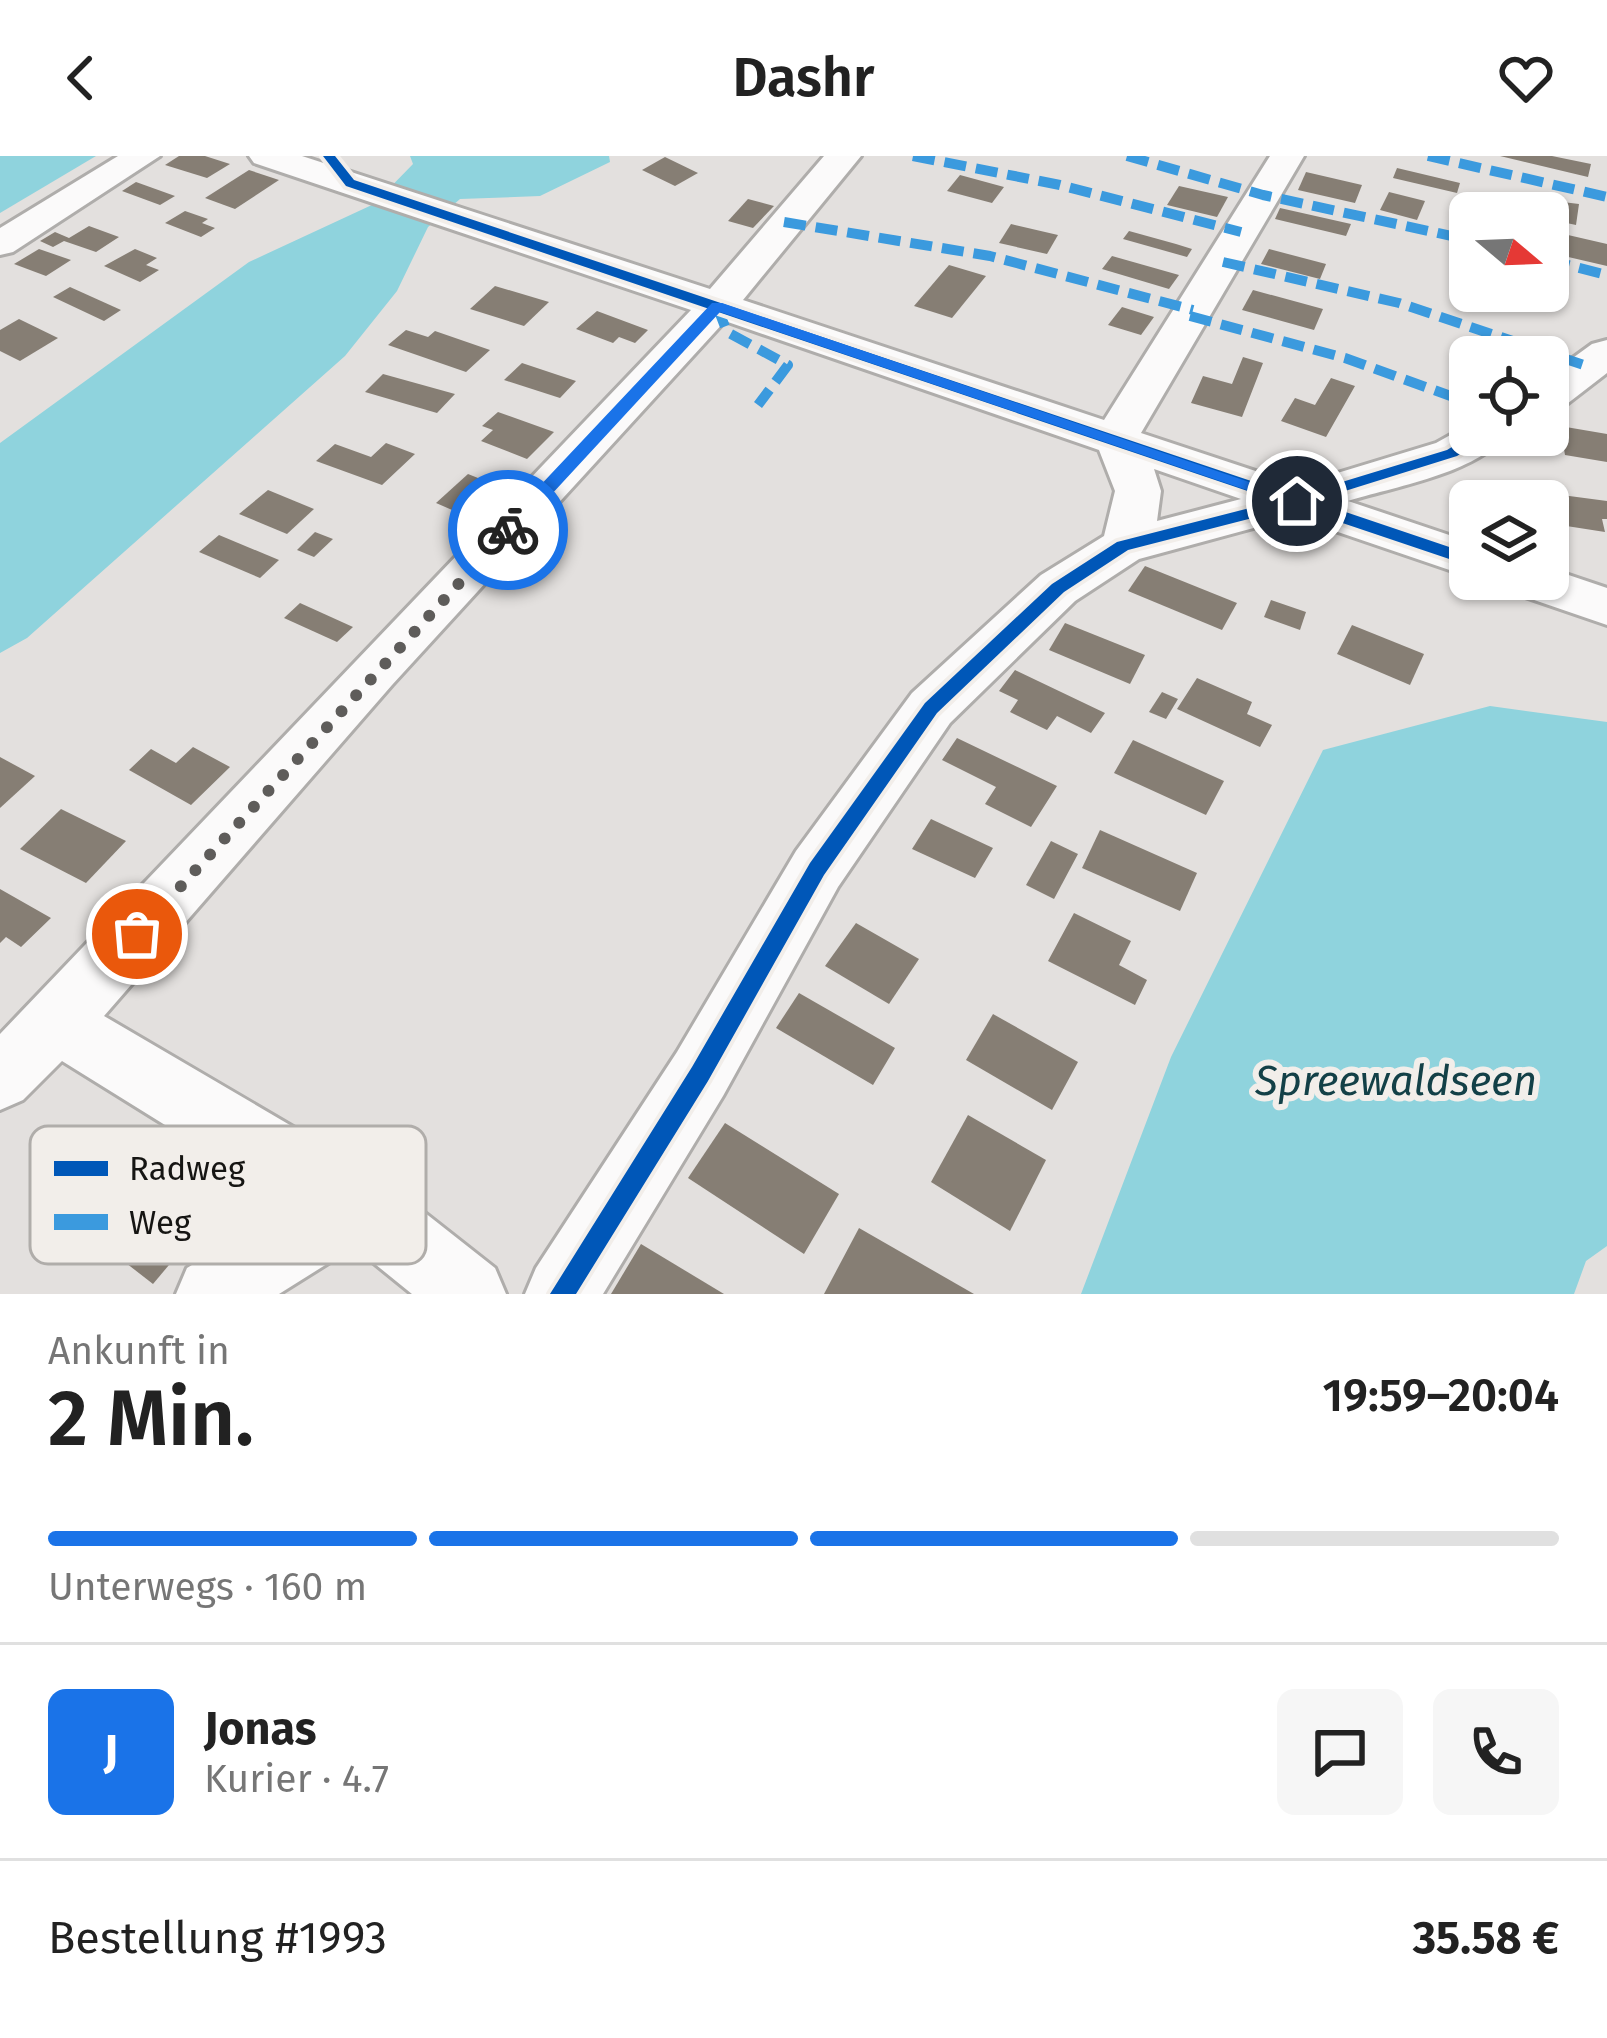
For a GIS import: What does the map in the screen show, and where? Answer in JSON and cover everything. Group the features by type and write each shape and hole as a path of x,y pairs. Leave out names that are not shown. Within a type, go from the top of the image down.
{"street":[{"path":"0,244 143,156"},
{"path":"266,156 1449,553"},
{"path":"0,1078 57,1024 374,671 717,306 800,202 844,156"},
{"path":"1115,439 1287,156"},
{"path":"1569,381 1607,353"},
{"path":"1115,439 1135,473 1141,507 1123,546"},
{"path":"562,1294 700,1074 817,869 931,708 1058,588 1123,546 1297,501 1449,454"},
{"path":"1569,594 1607,607"},
{"path":"57,1024 227,1126"},
{"path":"426,1259 469,1294"},
{"path":"213,1294 261,1264"}],"water":[{"path":"0,156 96,156 0,213"},
{"path":"410,156 609,156 610,162 540,196 460,199 428,227 397,291 345,356 27,638 0,653 0,443 249,262 374,204 413,164"},
{"name":"Spreewaldseen","path":"1490,706 1607,722 1607,1246 1586,1261 1574,1294 1081,1294 1171,1057 1323,750"}],"building":[{"path":"179,156 205,156 230,164 207,178 165,165"},
{"path":"1500,156 1552,156 1591,164 1588,177"},
{"path":"665,157 698,173 675,186 642,170"},
{"path":"1397,168 1460,183 1453,192 1393,178"},
{"path":"249,170 279,180 235,209 205,198"},
{"path":"1306,172 1362,185 1355,203 1298,190"},
{"path":"960,175 1004,187 992,203 947,191"},
{"path":"136,182 175,196 160,205 122,191"},
{"path":"1179,186 1228,197 1217,217 1167,205"},
{"path":"1389,192 1425,201 1417,220 1380,210"},
{"path":"748,199 774,206 753,228 728,221"},
{"path":"1569,203 1579,204 1576,225 1569,224"},
{"path":"1280,208 1351,224 1346,236 1275,219"},
{"path":"185,211 208,219 202,223 215,228 201,237 165,223"},
{"path":"1011,224 1058,235 1047,254 999,243"},
{"path":"89,226 119,237 96,252 64,241 53,247 40,241 55,232 69,238"},
{"path":"1129,231 1192,249 1187,257 1123,239"},
{"path":"1569,235 1607,244 1607,266 1569,257"},
{"path":"39,249 71,260 46,276 14,264"},
{"path":"135,249 157,258 146,265 159,270 140,282 104,266"},
{"path":"1269,249 1326,264 1320,279 1261,264"},
{"path":"1112,256 1179,275 1169,289 1102,269"},
{"path":"949,265 986,276 952,318 914,306"},
{"path":"495,286 549,302 524,326 470,309"},
{"path":"70,287 121,310 104,321 53,297"},
{"path":"1253,290 1323,309 1314,330 1242,310"},
{"path":"1122,307 1154,317 1141,335 1108,325"},
{"path":"597,311 648,330 635,343 619,337 613,343 576,329"},
{"path":"19,319 58,338 20,361 0,351 0,330"},
{"path":"406,330 428,337 435,331 490,350 466,372 388,345"},
{"path":"1243,357 1263,363 1242,417 1191,403 1203,376 1232,384"},
{"path":"522,363 576,381 560,398 504,380"},
{"path":"383,374 455,394 437,413 365,392"},
{"path":"1331,378 1355,386 1326,437 1281,421 1295,398 1315,405"},
{"path":"498,412 554,432 527,459 481,441 493,430 482,426"},
{"path":"1569,428 1607,434 1607,462 1569,456"},
{"path":"386,443 415,454 382,485 316,461 335,444 371,457"},
{"path":"468,474 498,486 466,516 436,503"},
{"path":"268,490 314,509 287,534 239,514"},
{"path":"1569,496 1607,501 1607,519 1602,519 1605,532 1569,526"},
{"path":"315,532 333,539 314,557 297,550"},
{"path":"219,535 279,560 260,578 199,552"},
{"path":"1145,566 1237,603 1222,630 1128,591"},
{"path":"1271,600 1306,612 1300,630 1264,617"},
{"path":"300,603 353,627 337,642 284,618"},
{"path":"1065,623 1145,655 1130,684 1049,650"},
{"path":"1352,625 1424,654 1410,685 1337,654"},
{"path":"1015,670 1105,713 1091,733 1057,716 1047,730 1010,712 1018,700 999,691"},
{"path":"1197,678 1252,702 1247,714 1272,725 1260,747 1177,709"},
{"path":"1162,692 1178,699 1166,719 1149,712"},
{"path":"957,738 1057,786 1031,827 985,804 996,787 942,760"},
{"path":"1133,740 1224,781 1206,815 1114,773"},
{"path":"193,747 230,767 191,805 129,770 151,749 176,763"},
{"path":"0,757 35,776 0,808"},
{"path":"61,809 126,841 86,883 20,849"},
{"path":"931,819 993,848 975,878 912,849"},
{"path":"1100,830 1197,873 1180,911 1082,868"},
{"path":"1051,841 1078,854 1054,899 1026,885"},
{"path":"0,889 51,918 21,947 6,937 0,943"},
{"path":"1074,913 1131,941 1119,965 1147,980 1135,1005 1048,961"},
{"path":"856,923 919,959 889,1004 825,966"},
{"path":"799,993 895,1048 873,1085 776,1028"},
{"path":"993,1014 1078,1062 1052,1110 966,1060"},
{"path":"968,1115 1046,1160 1010,1231 931,1182"},
{"path":"725,1123 839,1194 804,1254 688,1178"},
{"path":"859,1228 974,1294 824,1294"},
{"path":"641,1244 724,1294 611,1294"},
{"path":"127,1264 170,1264 153,1284"}],"marked path":[{"path":"913,156 1060,185 1241,232"},
{"path":"1127,156 1263,195 1449,235"},
{"path":"1428,156 1607,197"},
{"path":"784,222 990,256 1193,310"},
{"path":"1223,262 1399,303 1590,367"},
{"path":"1569,265 1607,275"},
{"path":"717,306 727,332 788,365 758,405"},
{"path":"1190,316 1345,358 1449,395"}],"cycle path":[{"path":"329,156 350,183 1449,553"},
{"path":"562,1294 700,1074 817,869 931,708 1058,588 1123,546 1297,501 1449,454"}],"way so far":[{"path":"137,934 508,530"}],"route":[{"path":"508,530 717,306 1297,501"}]}
